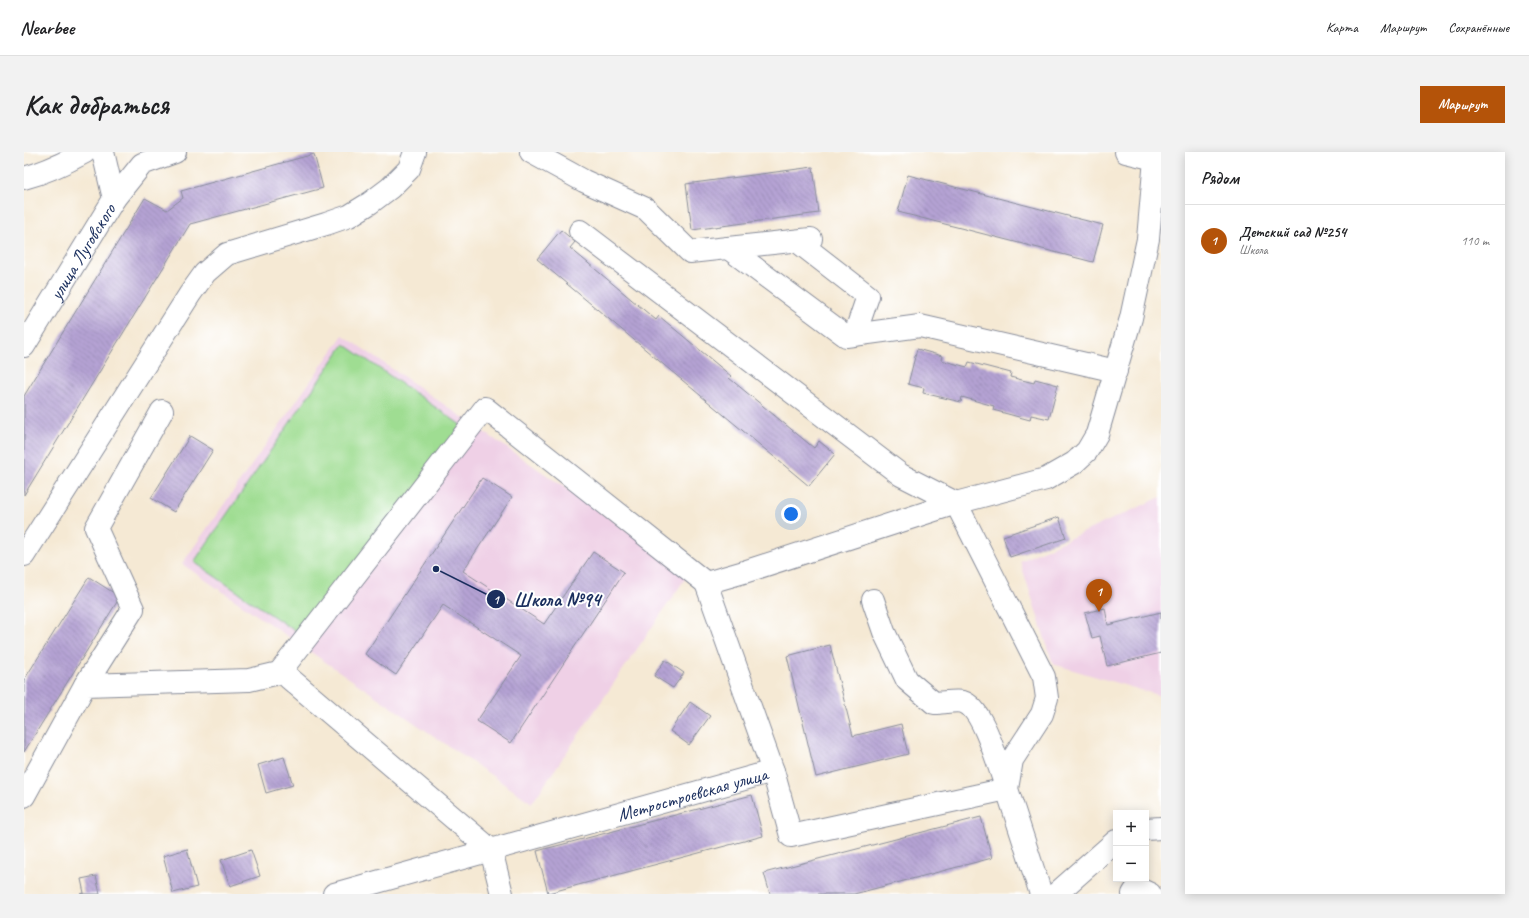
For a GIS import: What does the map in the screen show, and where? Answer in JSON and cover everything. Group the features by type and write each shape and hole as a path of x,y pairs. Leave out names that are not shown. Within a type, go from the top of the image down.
{"street":[{"path":"24,178 64,164 85,152"},
{"name":"улица Луговского","path":"24,346 114,199 104,152"},
{"path":"114,199 142,164 175,152"},
{"path":"24,555 190,294 205,273 227,254 349,216 390,188 409,169 415,152"},
{"path":"531,152 584,181 646,209 690,252 804,240 868,296 855,334"},
{"path":"706,582 956,503 1046,479 1074,463 1087,451 1097,434 1116,371 1131,318 1148,239 1156,156 1126,152"},
{"path":"580,230 901,475 956,503 1044,677 1047,698 1042,714 1012,760 1006,789"},
{"path":"728,248 846,336 920,326 1116,371"},
{"path":"85,684 249,680 279,673 485,408 706,582 773,771"},
{"path":"24,796 85,684 133,609 96,528 162,411"},
{"path":"874,600 884,632 907,680 934,703 963,702 975,710 984,724 1041,894"},
{"path":"289,678 491,850 502,894"},
{"name":"Метростроевская улица","path":"334,894 773,771 791,836 1006,789"},
{"path":"1149,829 1161,828"},
{"path":"1056,894 1113,844"},
{"path":"1133,894 1137,888 1150,894"}],"shaded area":[{"path":"343,335 689,573 532,803 182,564"},
{"path":"1161,497 1161,696 1053,664 1020,561"}],"green space":[{"path":"344,344 461,425 311,642 194,562"}],"building":[{"path":"314,154 323,188 190,224 24,495 24,396 145,198 167,210 183,198 181,191"},
{"path":"813,167 819,213 692,230 686,184"},
{"path":"908,175 1103,225 1093,262 898,212"},
{"path":"561,230 575,242 570,248 656,320 659,316 731,376 729,378 814,448 819,441 835,454 809,486 537,259"},
{"path":"917,349 942,356 941,360 967,367 969,362 1011,373 1010,377 1034,383 1035,379 1058,385 1049,419 1031,415 1030,420 993,410 994,406 962,397 961,402 923,393 924,388 908,384"},
{"path":"190,436 213,450 174,512 151,498"},
{"path":"482,478 512,497 463,571 544,624 593,552 624,572 511,743 477,721 521,656 443,605 396,675 365,654"},
{"path":"1059,517 1066,538 1010,557 1003,536"},
{"path":"89,577 120,597 24,752 24,680"},
{"path":"1105,608 1108,625 1161,612 1161,653 1107,666 1100,636 1092,638 1085,613"},
{"path":"830,645 853,736 901,724 908,754 816,777 787,656"},
{"path":"665,660 684,673 673,688 654,676"},
{"path":"690,702 710,716 689,745 670,731"},
{"path":"284,757 293,785 266,793 258,765"},
{"path":"752,795 763,836 548,893 537,851"},
{"path":"981,817 992,858 854,894 770,894 764,873"},
{"path":"187,849 197,887 173,893 163,856"},
{"path":"251,850 260,876 230,886 221,860"},
{"path":"96,876 100,894 80,894 84,893 81,879"}],"place":[{"name":"Школа №94","path":"436,569"},
{"name":"Детский сад №254","path":"1099,612"}]}
